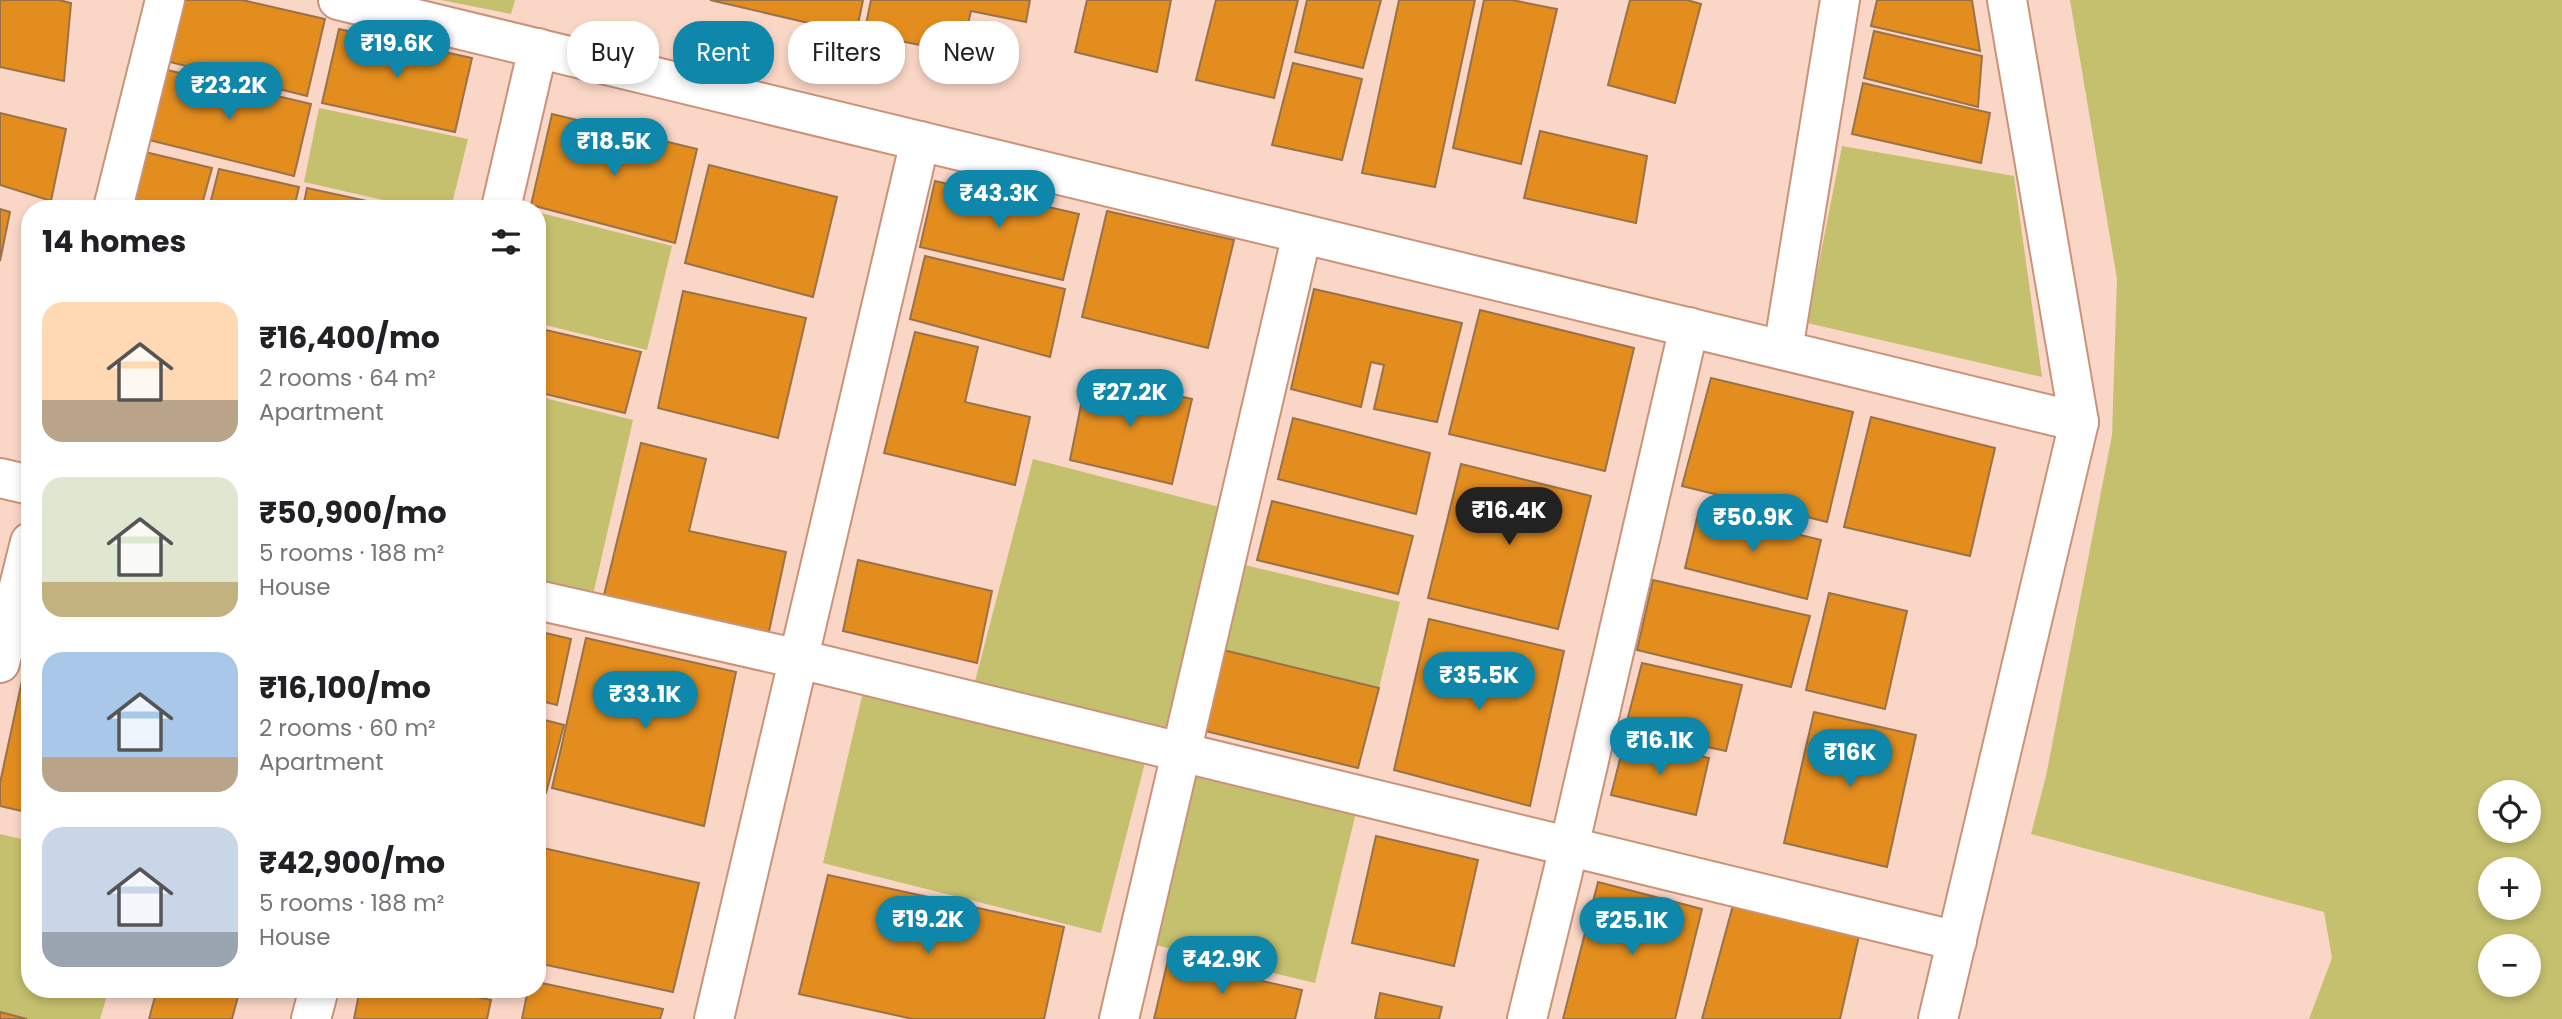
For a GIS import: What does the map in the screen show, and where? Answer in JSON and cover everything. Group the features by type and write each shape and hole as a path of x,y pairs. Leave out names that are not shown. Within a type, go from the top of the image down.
{"street":[{"path":"115,200 165,0"},
{"path":"338,0 2079,422"},
{"path":"1783,350 1840,0"},
{"path":"1938,1019 2079,422 2007,0"},
{"path":"503,200 538,48"},
{"path":"714,1019 920,141"},
{"path":"1119,1019 1302,234"},
{"path":"1527,1019 1689,327"},
{"path":"0,478 21,483"},
{"path":"0,663 21,578"},
{"path":"546,602 799,659 1957,942"},
{"path":"312,1019 316,998"}],"shaded area":[{"path":"441,0 515,0 511,14"},
{"path":"2070,0 2562,0 2562,1019 2309,1019 2332,958 2324,912 2031,834 2046,776 2112,435 2117,279"},
{"path":"319,108 468,139 453,200 383,200 304,182"},
{"path":"1842,146 2014,176 2042,377 1807,323"},
{"path":"546,214 672,246 647,350 546,325"},
{"path":"546,398 633,420 593,595 546,584"},
{"path":"1033,459 1227,509 1173,738 974,685"},
{"path":"1236,563 1400,602 1379,688 1215,648"},
{"path":"863,692 1146,759 1101,933 823,863"},
{"path":"1191,765 1358,804 1315,983 1147,943"},
{"path":"0,834 21,839 21,998 106,998 100,1019 27,1019 0,1012"}],"building":[{"path":"0,0 59,0 71,3 64,81 0,67"},
{"path":"178,0 242,0 325,19 307,96 162,60"},
{"path":"710,0 863,0 859,21 800,21"},
{"path":"871,0 1030,0 1026,22 971,11 969,21 919,21 919,45 905,42 905,21 867,21"},
{"path":"1087,0 1171,0 1157,72 1075,52"},
{"path":"1216,0 1298,0 1274,98 1196,80"},
{"path":"1307,0 1381,0 1363,68 1295,52"},
{"path":"1399,0 1475,0 1435,187 1362,173"},
{"path":"1484,0 1512,0 1557,9 1521,164 1453,148"},
{"path":"1630,0 1687,0 1701,4 1675,103 1608,85"},
{"path":"1877,0 1972,0 1980,51 1871,26"},
{"path":"339,29 472,58 455,132 322,103"},
{"path":"1874,31 1982,56 1978,107 1864,78"},
{"path":"1293,63 1362,79 1342,160 1272,145"},
{"path":"163,69 311,104 294,176 145,139"},
{"path":"1863,83 1990,113 1981,163 1852,134"},
{"path":"0,113 66,129 51,200 0,185"},
{"path":"552,114 697,149 675,243 546,209 546,200 532,200"},
{"path":"1540,131 1647,156 1636,223 1524,198"},
{"path":"141,151 212,168 203,200 128,200"},
{"path":"709,165 837,197 813,297 685,263"},
{"path":"219,169 299,187 296,200 211,200"},
{"path":"935,181 1079,214 1063,280 920,247"},
{"path":"307,188 362,200 305,200"},
{"path":"0,209 10,212 0,261"},
{"path":"1107,211 1234,240 1208,348 1082,317"},
{"path":"925,256 1065,289 1050,357 910,319"},
{"path":"1314,289 1462,323 1437,422 1374,409 1384,365 1371,362 1361,407 1291,389"},
{"path":"683,291 806,318 778,438 658,408"},
{"path":"1480,310 1634,348 1605,471 1449,434"},
{"path":"546,330 641,352 625,413 546,394"},
{"path":"915,332 978,347 965,402 1030,417 1015,485 884,453"},
{"path":"1087,375 1192,399 1172,484 1070,460"},
{"path":"1711,378 1853,412 1827,522 1682,486"},
{"path":"1871,417 1995,448 1970,556 1844,527"},
{"path":"1293,418 1430,453 1416,514 1278,479"},
{"path":"641,443 706,459 689,531 786,552 768,636 603,599"},
{"path":"1461,464 1591,496 1558,629 1428,598"},
{"path":"1272,501 1413,536 1398,594 1257,560"},
{"path":"1699,510 1821,540 1807,599 1685,568"},
{"path":"858,560 992,591 977,663 843,631"},
{"path":"1653,580 1810,616 1791,687 1637,650"},
{"path":"1829,593 1907,611 1885,709 1806,690"},
{"path":"1429,619 1564,651 1530,806 1394,770"},
{"path":"546,633 571,639 557,705 546,702"},
{"path":"586,638 736,672 704,826 552,788"},
{"path":"1215,648 1379,688 1358,768 1197,729"},
{"path":"1642,663 1742,685 1726,751 1625,729"},
{"path":"21,685 21,811 0,806 0,783"},
{"path":"1814,712 1916,735 1887,867 1784,843"},
{"path":"546,720 564,725 546,793"},
{"path":"1625,739 1709,758 1696,815 1611,795"},
{"path":"1376,836 1478,860 1454,966 1352,943"},
{"path":"546,849 699,883 673,992 546,965"},
{"path":"828,875 1064,927 1044,1019 913,1019 799,994"},
{"path":"1598,882 1702,909 1675,1019 1563,1019"},
{"path":"1735,898 1861,927 1840,1019 1702,1019"},
{"path":"1168,960 1302,990 1295,1019 1154,1019"},
{"path":"546,984 663,1009 660,1019 522,1019 526,998 546,998"},
{"path":"1380,993 1442,1007 1439,1019 1375,1019"},
{"path":"155,998 238,998 232,1019 149,1019"},
{"path":"358,998 491,1000 487,1019 354,1019"},
{"path":"0,1012 27,1019 0,1019"}]}
